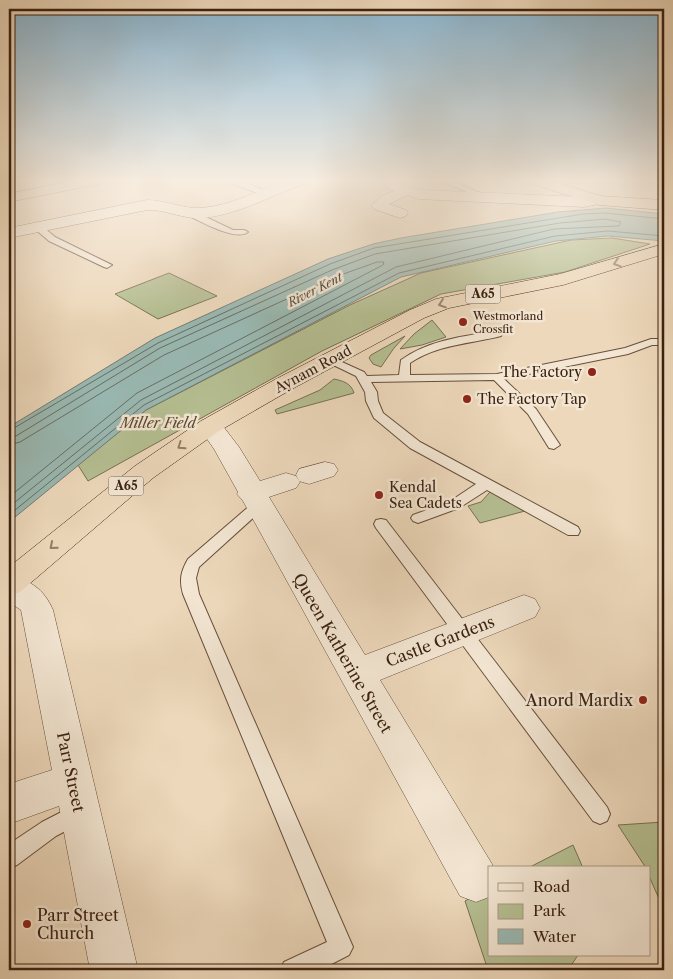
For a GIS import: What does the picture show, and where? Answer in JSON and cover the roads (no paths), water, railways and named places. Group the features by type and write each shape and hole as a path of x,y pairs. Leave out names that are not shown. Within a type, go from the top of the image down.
{"highway":[{"name":"Aynam Road","path":"9,585 144,472 210,426 417,314 444,303 563,279 664,250"}],"street":[{"path":"9,234 49,225"},
{"name":"Queen Katherine Street","path":"210,426 226,447 476,880"},
{"path":"255,500 307,476"},
{"name":"Parr Street","path":"9,585 33,601 37,610 114,970"},
{"name":"Castle Gardens","path":"356,674 524,608"},
{"path":"9,804 27,796 76,797"}],"lane":[{"path":"216,225 232,232 244,232"},
{"path":"38,227 52,239 107,265"},
{"path":"404,378 405,362 414,354 460,341 497,334"},
{"path":"364,379 497,377 628,351 651,342 664,342"},
{"path":"329,360 360,374 364,379 378,415 415,445 574,531"},
{"path":"497,377 504,387 524,403 544,426 554,445"},
{"path":"418,518 456,506 473,496 485,484"},
{"path":"255,500 193,563 188,573 187,581 341,946 319,959 292,970"},
{"path":"381,524 600,814"},
{"path":"9,857 49,828 76,797"}],"water":[{"name":"River Kent","path":"481,225 664,225 664,241 608,236 556,241 401,277 146,410 9,522 9,427 155,338 328,259 373,244"}],"place":[{"name":"Westmorland Crossfit","path":"463,322"},
{"name":"The Factory","path":"592,372"},
{"name":"The Factory Tap","path":"467,399"},
{"name":"Kendal Sea Cadets","path":"379,495"},
{"name":"Anord Mardix","path":"643,700"},
{"name":"Parr Street Church","path":"27,924"}],"park label":[{"name":"Miller Field","path":"158,423"}]}
